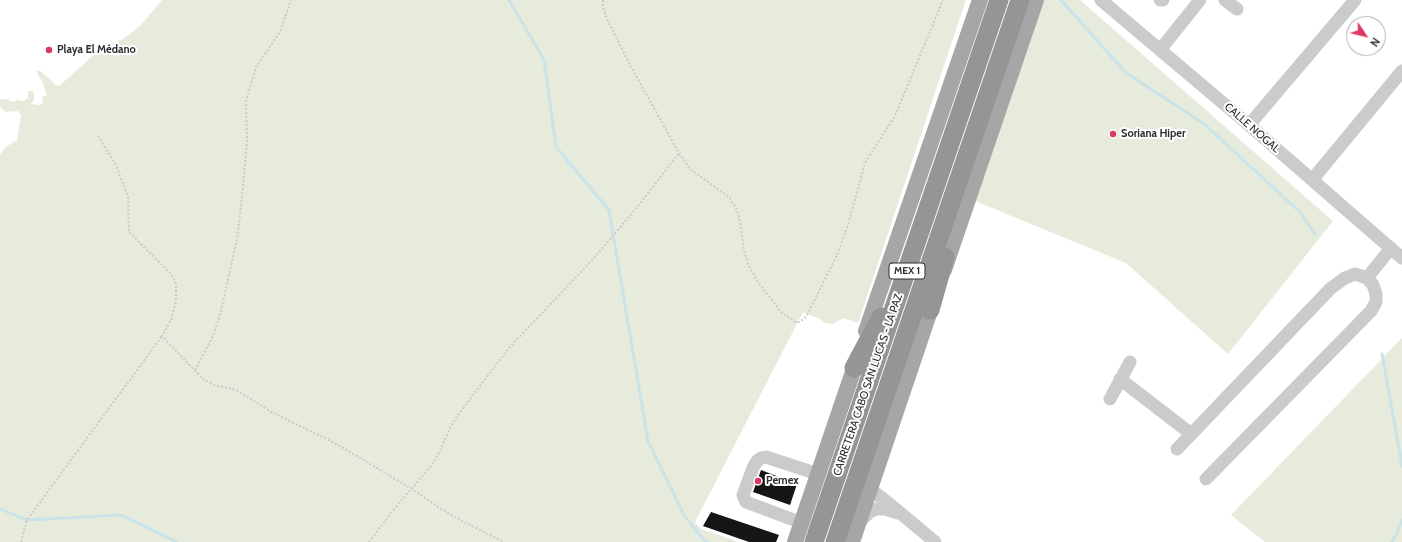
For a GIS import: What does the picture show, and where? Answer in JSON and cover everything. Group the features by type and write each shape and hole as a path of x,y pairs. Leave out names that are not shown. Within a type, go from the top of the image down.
{"highway":[{"name":"CARRETERA CABO SAN LUCAS - LA PAZ","path":"814,542 999,0"},
{"name":"CARRETERA CABO SAN LUCAS - LA PAZ","path":"835,542 1020,0"},
{"path":"930,310 955,219 968,179 980,115"},
{"path":"854,368 885,310 898,274 916,244"}],"main road":[{"path":"795,542 980,0"},
{"path":"852,542 1036,0"}],"street":[{"name":"CALLE NOGAL","path":"1100,0 1249,125 1402,258"},
{"path":"1160,50 1200,0"},
{"path":"1225,0 1237,10"},
{"path":"1249,125 1355,0"},
{"path":"1312,180 1402,71"},
{"path":"1366,278 1391,248"},
{"path":"1177,448 1331,288 1345,278 1355,274 1366,278 1373,286 1376,294 1376,302 1371,311 1206,479"},
{"path":"1110,399 1130,362"},
{"path":"1120,379 1190,433"},
{"path":"802,523 746,502 743,495 752,468 761,458 766,457 818,474"},
{"path":"871,484 871,489 874,492 935,542"},
{"path":"858,523 870,512 876,509 889,510 903,516"}],"path":[{"path":"195,370 212,338 220,316 237,239 247,142 246,101 256,67 280,32 291,0"},
{"path":"604,0 603,6 610,24 631,67 657,111 679,153 690,169 730,197 736,208 740,221 744,250 753,274 781,312 795,322 800,322 808,313 840,248 865,163 895,116 943,0"},
{"path":"21,542 27,520 162,336 172,318 176,301 176,284 171,274 129,232 128,197 115,163 98,136"},
{"path":"369,542 435,460 451,426 458,415 508,349 595,257 638,206 679,153"},
{"path":"162,336 208,383 236,390 273,413 329,440 412,489 443,510 504,542"}],"shaded area":[{"path":"162,0 966,0 858,323 844,318 833,324 825,323 820,319 803,312 695,522 701,529 739,542 0,542 0,156 4,148 17,140 21,115 18,111 5,112 0,107 0,99 6,99 13,102 17,100 24,101 28,98 28,91 31,91 34,92 34,100 31,104 43,104 42,97 46,96 46,92 37,71 40,71 55,85 59,86 103,47 123,39 140,26"},
{"path":"1043,0 1080,0 1333,221 1228,354 1126,263 975,201"},
{"path":"1402,338 1402,542 1265,542 1231,515"}],"building":[{"path":"761,470 797,484 790,505 753,492"},
{"path":"711,512 779,535 776,542 749,542 703,526"}],"waterway":[{"path":"509,0 544,60 556,147 609,210 648,441 684,515 707,542"},
{"path":"1061,0 1126,73 1203,123 1301,213 1315,234"},
{"path":"1382,354 1402,466"},
{"path":"0,509 27,520 121,515 177,542"},
{"path":"1392,542 1402,520"}],"place":[{"name":"Playa El Médano","path":"49,50"},
{"name":"Soriana Hiper","path":"1113,134"},
{"name":"Pemex","path":"758,481"}]}
